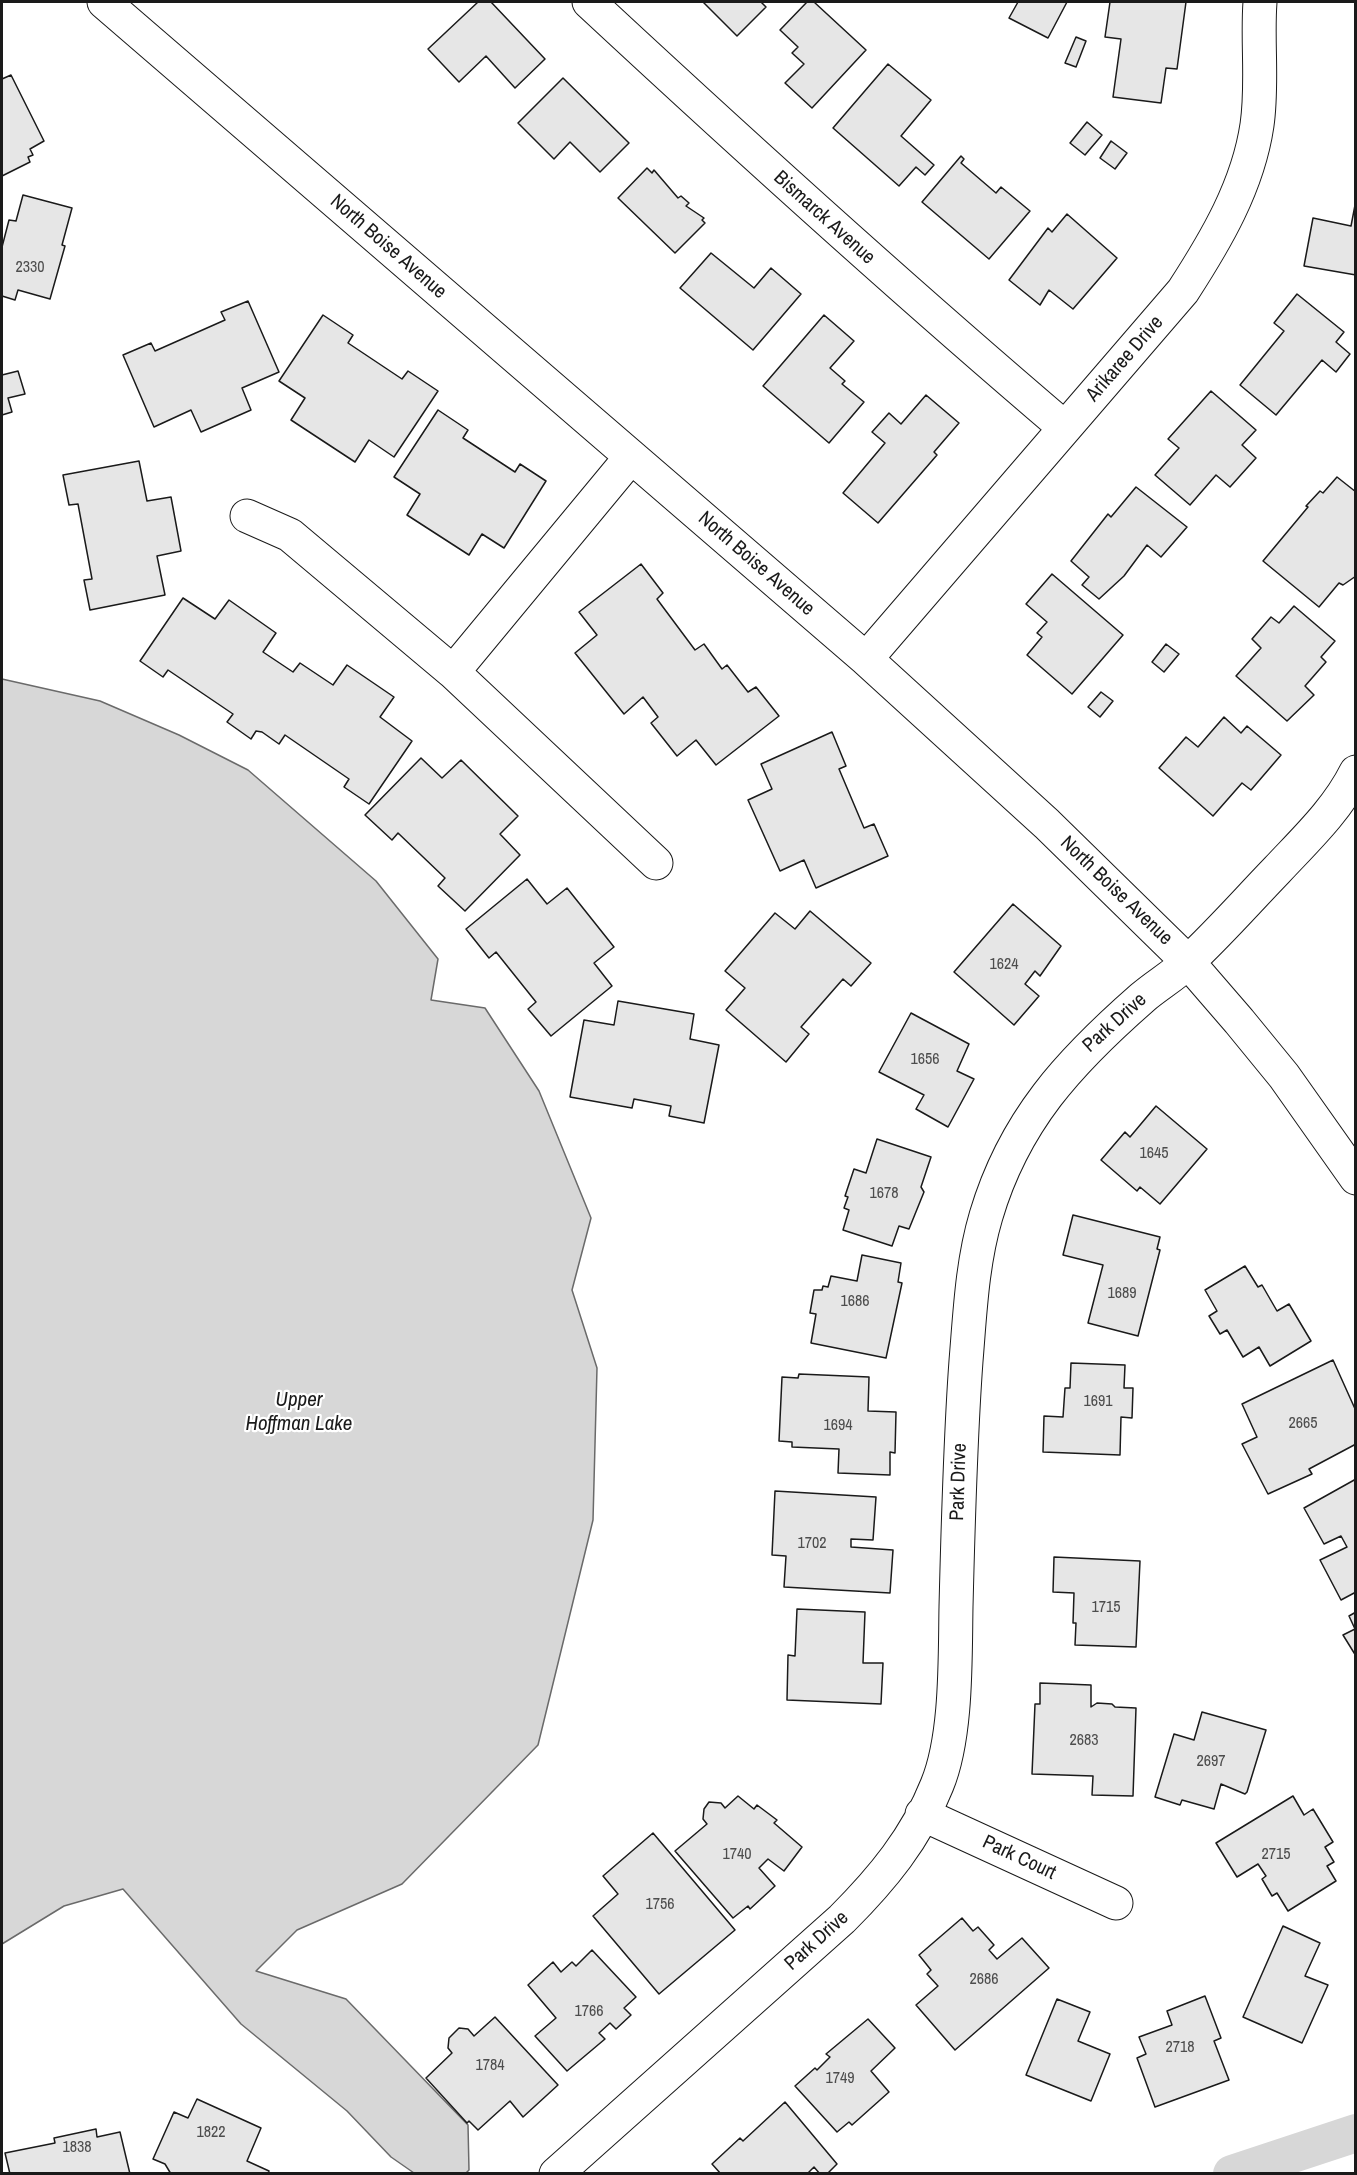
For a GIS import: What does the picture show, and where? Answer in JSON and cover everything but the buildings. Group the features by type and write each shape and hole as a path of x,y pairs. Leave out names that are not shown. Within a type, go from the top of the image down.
{"street":[{"name":"North Boise Avenue","path":"104,2 867,659 1047,824 1188,962 1284,1076 1356,1178"},
{"name":"Bismarck Avenue","path":"589,2 790,188 943,324 1065,428"},
{"name":"Arikaree Drive","path":"867,659 1183,291 1226,219 1250,158 1257,124 1260,2"},
{"path":"453,672 631,457"},
{"path":"247,516 290,535 453,672 656,863"},
{"name":"Park Drive","path":"555,2174 842,1919 885,1874 903,1850 937,1785 946,1755 954,1663 959,1458 971,1291 985,1218 1002,1171 1038,1106 1085,1049 1146,994 1188,962 1323,822 1356,772"},
{"name":"Park Court","path":"922,1814 1116,1903"}],"water":[{"name":"Upper Hoffman Lake","path":"2,679 100,701 179,735 248,770 376,881 438,959 431,1000 485,1008 539,1091 591,1218 572,1290 597,1368 593,1520 538,1745 402,1884 297,1930 256,1971 346,1999 468,2125 469,2170 466,2173 414,2173 391,2157 347,2111 241,2024 123,1889 64,1906 2,1944"}],"waterway":[{"path":"1232,2174 1356,2133"}]}
